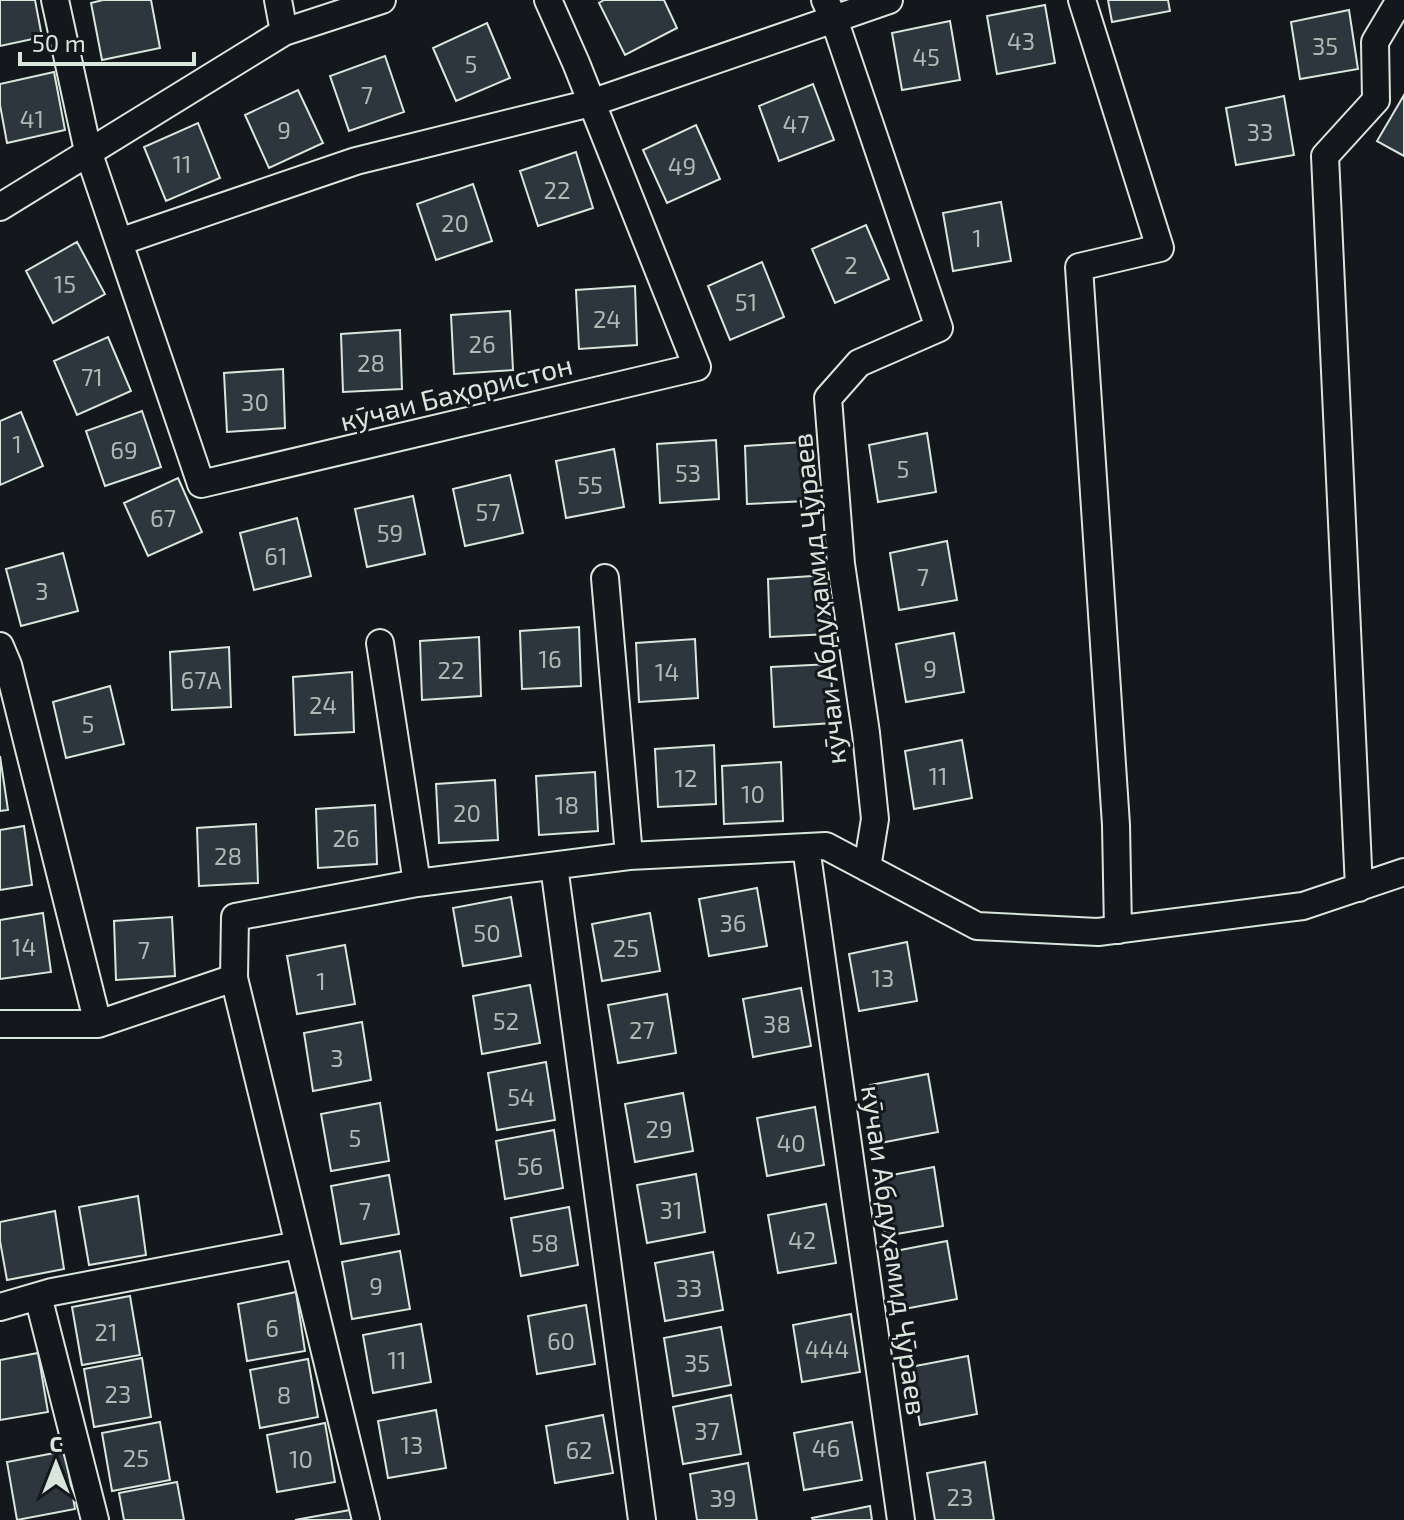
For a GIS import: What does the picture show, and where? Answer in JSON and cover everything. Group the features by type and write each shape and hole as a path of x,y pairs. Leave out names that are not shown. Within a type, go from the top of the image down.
{"street":[{"name":"кӯчаи Баҳористон","path":"55,0 88,151 201,484 697,367 548,0"},
{"path":"278,0 284,32"},
{"path":"0,207 284,32 382,0"},
{"path":"119,242 356,161 591,103 829,10 889,0"},
{"path":"1082,0 1160,248 1079,267 1116,825 1118,930"},
{"path":"1359,888 1325,156 1376,100 1375,42 1400,0"},
{"name":"кӯчаи Абдуҳамид Ҷӯраев","path":"829,10 939,328 859,363 828,398 841,564 875,819 867,868"},
{"path":"605,578 629,856"},
{"path":"380,643 417,883"},
{"path":"0,646 8,665 98,1024"},
{"path":"366,1520 234,978 235,917 417,883 629,856 826,846 977,926 1098,932 1303,906 1404,872"},
{"name":"кӯчаи Абдуҳамид Ҷӯраев","path":"806,847 901,1520"},
{"path":"554,866 642,1520"},
{"path":"0,1024 98,1024 234,978"},
{"path":"0,1307 38,1296 298,1245"},
{"path":"38,1296 95,1520"}],"building":[{"path":"0,0 35,0 42,37 0,46"},
{"path":"151,0 160,48 102,60 91,3"},
{"path":"604,0 664,0 677,28 625,55 599,3"},
{"path":"1108,0 1168,0 1170,11 1112,22"},
{"path":"1045,5 1055,63 997,74 987,16"},
{"path":"1349,10 1358,69 1300,79 1291,22"},
{"path":"950,21 960,80 902,90 892,33"},
{"path":"487,23 510,78 456,101 433,48"},
{"path":"385,56 404,112 349,131 330,76"},
{"path":"54,72 65,130 7,143 0,105 0,84"},
{"path":"813,84 834,140 779,161 759,106"},
{"path":"298,90 323,143 269,168 245,115"},
{"path":"1404,95 1404,156 1377,141"},
{"path":"1284,96 1294,155 1236,165 1226,108"},
{"path":"198,123 220,178 166,201 144,147"},
{"path":"696,125 720,179 667,203 643,150"},
{"path":"576,152 593,208 538,226 520,171"},
{"path":"473,184 492,241 436,260 417,204"},
{"path":"1001,202 1011,261 953,271 943,213"},
{"path":"866,225 889,279 835,303 812,249"},
{"path":"77,242 105,294 53,323 26,271"},
{"path":"762,262 784,317 730,340 708,286"},
{"path":"635,286 637,345 579,349 576,290"},
{"path":"510,311 513,370 454,374 451,315"},
{"path":"400,330 402,389 343,392 341,334"},
{"path":"108,337 131,391 77,415 54,361"},
{"path":"283,369 285,428 227,432 224,373"},
{"path":"142,411 161,467 105,486 86,431"},
{"path":"21,412 43,466 0,485 0,421"},
{"path":"927,433 936,492 878,502 869,445"},
{"path":"716,440 719,499 660,503 657,444"},
{"path":"804,442 806,501 747,504 745,446"},
{"path":"614,449 624,507 566,518 556,461"},
{"path":"510,475 523,533 465,546 453,489"},
{"path":"178,478 202,532 148,556 124,503"},
{"path":"413,496 425,554 367,567 355,509"},
{"path":"297,518 311,576 254,590 240,533"},
{"path":"947,541 957,600 899,610 890,553"},
{"path":"63,553 78,611 21,626 6,569"},
{"path":"827,575 829,634 770,637 768,579"},
{"path":"579,627 581,686 522,689 520,631"},
{"path":"954,633 964,692 906,702 896,644"},
{"path":"479,637 481,696 422,700 420,641"},
{"path":"695,639 698,698 639,702 636,643"},
{"path":"229,647 231,707 172,710 170,652"},
{"path":"831,664 833,723 774,727 771,667"},
{"path":"352,672 354,732 295,735 293,677"},
{"path":"110,686 124,744 66,758 53,702"},
{"path":"962,740 972,798 914,809 905,751"},
{"path":"714,745 716,804 658,807 655,749"},
{"path":"0,756 8,810 0,811"},
{"path":"781,762 783,821 724,824 722,766"},
{"path":"595,772 598,831 539,835 536,776"},
{"path":"495,780 498,840 439,843 436,784"},
{"path":"375,805 377,864 318,868 316,809"},
{"path":"256,824 258,883 199,886 197,828"},
{"path":"24,826 32,885 0,890 0,830"},
{"path":"757,888 767,946 709,956 699,899"},
{"path":"511,897 521,956 463,966 453,908"},
{"path":"43,913 51,972 0,979 0,920"},
{"path":"650,913 660,971 602,981 592,924"},
{"path":"172,917 175,976 116,980 114,921"},
{"path":"907,942 917,1001 859,1011 849,954"},
{"path":"345,945 355,1004 297,1014 287,956"},
{"path":"530,985 540,1043 482,1054 473,996"},
{"path":"801,988 811,1046 753,1057 743,999"},
{"path":"667,994 676,1053 618,1063 608,1005"},
{"path":"362,1022 371,1080 313,1091 304,1033"},
{"path":"546,1062 555,1120 497,1130 488,1073"},
{"path":"928,1074 938,1132 880,1143 870,1085"},
{"path":"683,1093 693,1151 635,1162 625,1104"},
{"path":"380,1103 389,1161 331,1171 321,1114"},
{"path":"815,1107 824,1165 767,1176 757,1118"},
{"path":"554,1130 563,1188 505,1199 496,1141"},
{"path":"934,1167 943,1226 885,1236 876,1178"},
{"path":"696,1174 705,1232 647,1243 637,1185"},
{"path":"389,1175 399,1234 341,1244 331,1186"},
{"path":"138,1196 146,1255 89,1265 79,1207"},
{"path":"826,1204 836,1263 778,1273 768,1215"},
{"path":"569,1207 578,1265 521,1276 511,1218"},
{"path":"55,1211 64,1269 7,1280 0,1222"},
{"path":"947,1241 957,1299 899,1310 890,1252"},
{"path":"400,1251 410,1309 352,1319 342,1262"},
{"path":"713,1252 723,1310 665,1321 655,1263"},
{"path":"296,1292 305,1351 247,1361 238,1304"},
{"path":"130,1296 140,1355 82,1365 72,1307"},
{"path":"586,1305 595,1364 537,1374 528,1316"},
{"path":"851,1314 860,1372 802,1382 793,1325"},
{"path":"421,1324 431,1382 373,1393 363,1335"},
{"path":"721,1327 731,1385 673,1396 664,1338"},
{"path":"38,1353 48,1412 0,1420 0,1360"},
{"path":"968,1356 977,1414 920,1425 910,1367"},
{"path":"142,1358 151,1417 94,1427 84,1369"},
{"path":"308,1359 318,1417 260,1428 250,1370"},
{"path":"731,1395 741,1454 683,1464 673,1407"},
{"path":"436,1410 446,1468 388,1478 378,1421"},
{"path":"603,1415 613,1473 555,1483 546,1426"},
{"path":"160,1422 170,1480 112,1491 102,1433"},
{"path":"852,1422 862,1480 804,1490 794,1433"},
{"path":"325,1423 335,1482 277,1492 267,1435"},
{"path":"65,1451 75,1509 17,1520 7,1462"},
{"path":"985,1462 994,1520 935,1520 927,1473"},
{"path":"748,1463 757,1520 697,1520 690,1474"},
{"path":"177,1482 184,1520 124,1520 119,1493"},
{"path":"870,1506 872,1520 812,1518"},
{"path":"350,1510 352,1520 295,1520"}]}
